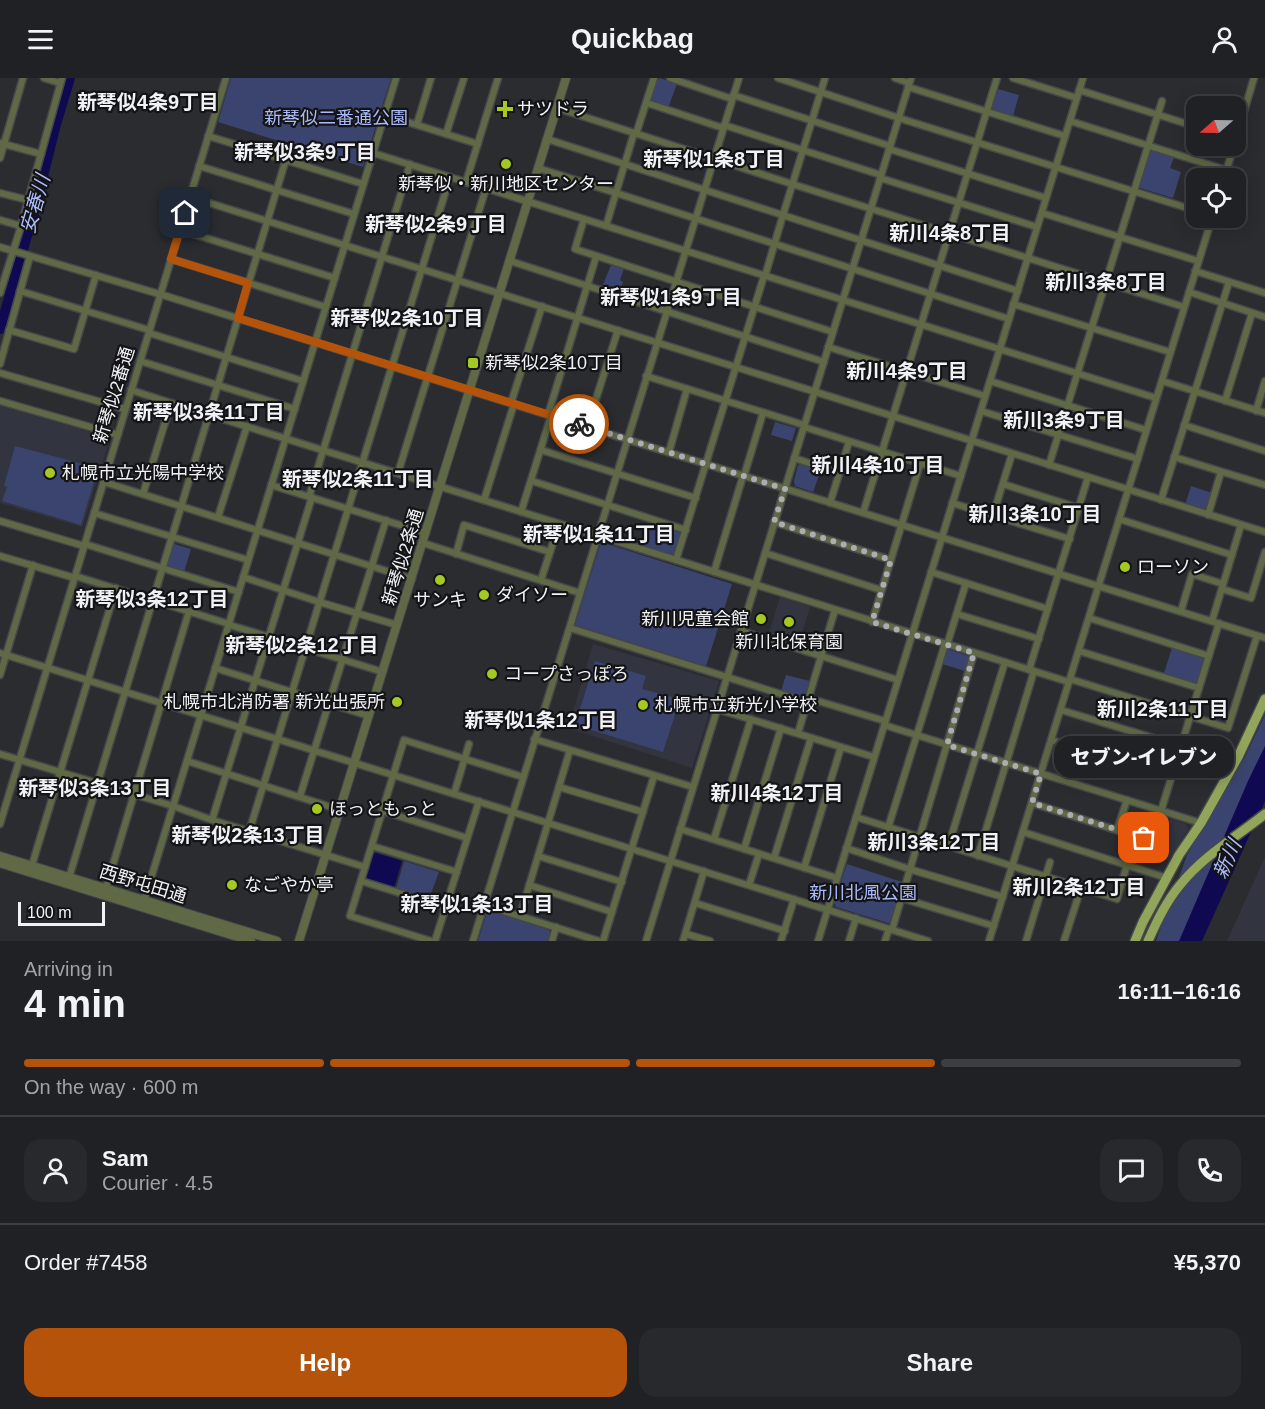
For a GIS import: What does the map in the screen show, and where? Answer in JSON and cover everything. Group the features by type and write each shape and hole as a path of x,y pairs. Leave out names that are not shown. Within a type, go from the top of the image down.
{"main road":[{"path":"1135,941 1179,855 1201,823 1238,757 1265,699"},
{"path":"1148,941 1172,895 1188,876 1211,855 1265,814"}],"street":[{"path":"0,159 2,143 23,78"},
{"path":"1,288 15,252 61,81 44,78"},
{"name":"新琴似2番通","path":"0,824 226,78"},
{"path":"144,901 396,78"},
{"path":"417,124 431,78"},
{"path":"446,134 464,78"},
{"path":"466,182 498,78"},
{"name":"新琴似2条通","path":"299,941 566,78"},
{"path":"606,226 654,78"},
{"path":"670,78 811,121 1046,198"},
{"path":"473,941 738,78"},
{"path":"778,78 898,118 1186,207"},
{"path":"676,560 825,78"},
{"path":"895,78 987,112 1065,136"},
{"path":"863,513 997,78"},
{"path":"1013,78 1077,98"},
{"path":"818,941 1083,78"},
{"path":"1246,105 1254,78"},
{"path":"645,941 909,83"},
{"path":"1079,90 1186,124"},
{"path":"1049,465 1162,101"},
{"path":"647,103 1037,227"},
{"path":"557,108 1184,307"},
{"path":"384,115 478,144"},
{"path":"1070,121 1220,168"},
{"path":"208,136 363,184"},
{"path":"547,139 1018,291"},
{"path":"2,143 41,154"},
{"path":"68,880 290,146"},
{"path":"373,153 1156,398"},
{"path":"212,820 410,164"},
{"path":"199,166 354,214"},
{"path":"538,168 1009,319"},
{"path":"249,831 450,177"},
{"path":"398,473 486,188"},
{"path":"0,193 28,200"},
{"path":"190,197 1265,532"},
{"path":"1042,213 1198,261"},
{"path":"584,219 575,249 833,332"},
{"path":"0,220 21,226"},
{"path":"989,941 1209,228"},
{"path":"180,230 335,278"},
{"path":"0,247 352,353 1265,638"},
{"path":"0,364 20,291 27,255"},
{"path":"521,512 597,257"},
{"path":"171,259 326,307"},
{"path":"510,261 824,362"},
{"path":"1195,271 1265,293"},
{"path":"9,330 74,349 96,275"},
{"path":"1161,500 1229,282"},
{"path":"20,291 303,381"},
{"path":"1189,292 1265,317"},
{"path":"1013,304 1170,352"},
{"path":"484,500 542,306"},
{"path":"1225,401 1252,313"},
{"path":"587,427 618,330"},
{"path":"828,347 985,396"},
{"path":"140,361 295,409"},
{"path":"0,373 125,410"},
{"path":"646,376 961,476"},
{"path":"990,381 1146,430"},
{"path":"1162,381 1265,413"},
{"path":"1256,411 1265,381"},
{"path":"669,453 687,389"},
{"path":"131,390 946,645 1228,728 1257,636"},
{"path":"0,401 118,435"},
{"path":"143,494 171,404"},
{"path":"981,411 1138,459"},
{"path":"714,572 763,413"},
{"path":"1184,425 1265,451"},
{"path":"218,518 247,426"},
{"path":"830,503 849,442"},
{"path":"541,450 696,498"},
{"path":"993,515 1012,454"},
{"path":"1174,457 1265,485"},
{"path":"794,458 839,473"},
{"path":"872,622 920,464"},
{"path":"1208,514 1221,472"},
{"path":"978,856 1007,764 1039,639 1088,477"},
{"path":"532,481 686,530"},
{"path":"104,482 412,579"},
{"path":"1003,484 1079,508"},
{"path":"271,485 426,533"},
{"path":"952,503 1070,539"},
{"path":"94,513 248,560"},
{"path":"1119,519 1232,555"},
{"path":"300,796 386,520"},
{"path":"0,521 239,592"},
{"path":"774,522 891,560"},
{"path":"542,580 559,524"},
{"path":"456,554 464,525 550,552"},
{"path":"1161,811 1209,656 1222,587 1242,525"},
{"path":"423,543 580,593"},
{"path":"1181,611 1192,574 1251,598 1265,552"},
{"path":"765,553 881,590"},
{"path":"0,556 116,588 268,638 383,672"},
{"path":"0,675 3,654 33,565"},
{"path":"931,572 1048,609"},
{"path":"243,577 398,625"},
{"path":"888,828 966,583"},
{"path":"32,866 116,588"},
{"path":"798,733 836,610"},
{"path":"106,888 189,611"},
{"path":"957,614 1039,639"},
{"path":"1089,618 1209,656"},
{"path":"570,628 800,700 818,701 947,745 1201,823"},
{"path":"741,631 898,680"},
{"path":"1079,651 1198,688"},
{"path":"885,941 901,898 974,653"},
{"path":"3,654 928,941"},
{"path":"948,847 1005,662"},
{"path":"215,668 369,716"},
{"path":"717,709 874,758"},
{"path":"1060,710 1180,746"},
{"path":"714,839 751,719"},
{"path":"744,849 781,728"},
{"path":"774,858 811,738"},
{"path":"534,739 693,787"},
{"path":"431,941 350,916 405,740 523,777"},
{"path":"1051,740 1171,777"},
{"path":"454,794 469,744"},
{"path":"804,868 841,747"},
{"path":"520,916 570,750"},
{"path":"0,754 366,867"},
{"path":"187,761 340,810"},
{"path":"484,905 601,941 622,882 654,776"},
{"path":"559,787 643,812"},
{"path":"1117,830 1127,800"},
{"path":"435,941 479,801"},
{"path":"856,817 1118,899 1127,865 1144,838 1032,803"},
{"path":"383,812 467,838"},
{"path":"680,829 837,878"},
{"path":"1023,832 1167,878"},
{"path":"372,846 457,872"},
{"path":"846,848 1003,897"},
{"path":"749,885 759,854"},
{"name":"西野屯田通","path":"0,856 251,941"},
{"path":"538,856 622,882"},
{"path":"1026,941 1050,862"},
{"name":"西野屯田通","path":"0,863 106,888 277,941"},
{"path":"683,941 704,871"},
{"path":"362,881 445,907"},
{"path":"529,885 612,912"},
{"path":"1066,941 1081,888"},
{"path":"901,898 994,926"},
{"path":"781,941 794,899"},
{"path":"695,903 784,931"},
{"path":"849,941 856,918"},
{"path":"552,941 556,927"},
{"path":"686,934 710,941"}],"shaded area":[{"name":"札幌市立光陽中学校","path":"0,406 107,437 109,442 82,527 0,503"},
{"name":"新川北保育園","path":"780,597 810,607 798,646 768,636"},
{"name":"札幌市立新光小学校","path":"593,644 719,681 692,768 568,728"},
{"path":"1155,814 1186,824 1188,829 1169,860 1154,856 1156,847 1146,844"},
{"path":"1265,857 1265,941 1227,941"}],"green space":[{"name":"新琴似二番通公園","path":"231,78 391,78 363,167 218,122"},
{"path":"660,78 677,84 668,108 653,103 651,99 657,80"},
{"path":"998,89 1019,95 1013,116 993,110"},
{"path":"1152,150 1174,157 1170,168 1181,172 1173,198 1140,188"},
{"path":"611,265 624,269 620,280 623,282 620,293 602,287"},
{"path":"775,422 796,428 792,441 771,435"},
{"path":"15,446 98,468 81,525 2,501"},
{"path":"798,465 821,470 813,492 795,486"},
{"path":"1191,486 1212,493 1206,511 1185,505"},
{"path":"648,522 681,533 674,557 640,547"},
{"path":"601,542 732,584 706,666 575,625"},
{"path":"174,544 191,549 184,572 167,567"},
{"path":"1172,648 1203,658 1198,682 1164,673"},
{"path":"947,649 969,656 965,671 942,664"},
{"path":"595,661 646,676 642,689 680,699 663,752 575,725"},
{"path":"786,675 810,681 806,696 800,698 781,691"},
{"path":"1265,715 1265,762 1183,941 1156,941 1187,855 1244,759"},
{"path":"1166,748 1177,752 1170,775 1158,771"},
{"path":"404,861 439,872 429,899 396,889"},
{"name":"新川北風公園","path":"847,864 902,882 891,922 836,907 834,903"},
{"path":"487,912 549,930 548,941 478,941"}],"water":[{"name":"新川","path":"1265,746 1265,801 1202,941 1179,941 1248,781"},
{"path":"376,853 402,861 394,888 366,877 372,854"}],"waterway":[{"name":"安春川","path":"0,329 70,78"}],"way so far":[{"path":"579,424 785,489 774,522 891,560 872,622 974,653 947,745 1041,774 1032,803 1144,838"}],"place":[{"name":"サツドラ","path":"505,109"},
{"name":"新琴似・新川地区センター","path":"506,164"},
{"name":"新琴似2条10丁目","path":"473,363"},
{"name":"札幌市立光陽中学校","path":"50,473"},
{"name":"ローソン","path":"1125,567"},
{"name":"サンキ","path":"440,580"},
{"name":"ダイソー","path":"484,595"},
{"name":"新川児童会館","path":"761,619"},
{"name":"新川北保育園","path":"789,622"},
{"name":"コープさっぽろ","path":"492,674"},
{"name":"札幌市北消防署 新光出張所","path":"397,702"},
{"name":"札幌市立新光小学校","path":"643,705"},
{"name":"ほっともっと","path":"317,809"},
{"name":"セブン-イレブン","path":"1144,838"},
{"name":"なごやか亭","path":"232,885"}],"district":[{"name":"新琴似4条9丁目","path":"148,102"},
{"name":"新琴似3条9丁目","path":"305,152"},
{"name":"新琴似1条8丁目","path":"714,159"},
{"name":"新琴似2条9丁目","path":"436,224"},
{"name":"新川4条8丁目","path":"950,233"},
{"name":"新川3条8丁目","path":"1106,282"},
{"name":"新琴似1条9丁目","path":"671,297"},
{"name":"新琴似2条10丁目","path":"407,318"},
{"name":"新川4条9丁目","path":"907,371"},
{"name":"新琴似3条11丁目","path":"209,412"},
{"name":"新川3条9丁目","path":"1064,420"},
{"name":"新川4条10丁目","path":"878,465"},
{"name":"新琴似2条11丁目","path":"358,479"},
{"name":"新川3条10丁目","path":"1035,514"},
{"name":"新琴似1条11丁目","path":"599,534"},
{"name":"新琴似3条12丁目","path":"152,599"},
{"name":"新琴似2条12丁目","path":"302,645"},
{"name":"新川2条11丁目","path":"1163,709"},
{"name":"新琴似1条12丁目","path":"541,720"},
{"name":"新琴似3条13丁目","path":"95,788"},
{"name":"新川4条12丁目","path":"777,793"},
{"name":"新琴似2条13丁目","path":"248,835"},
{"name":"新川3条12丁目","path":"934,842"},
{"name":"新川2条12丁目","path":"1079,887"},
{"name":"新琴似1条13丁目","path":"477,904"}],"route":[{"path":"185,213 171,259 248,283 238,318 579,424"}]}
